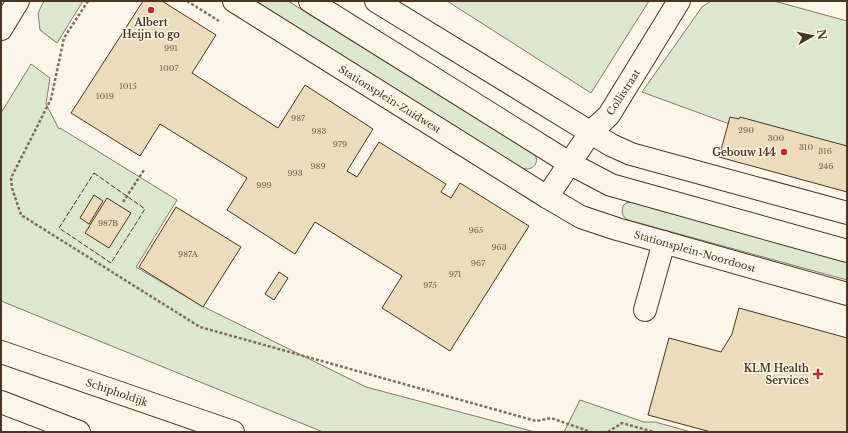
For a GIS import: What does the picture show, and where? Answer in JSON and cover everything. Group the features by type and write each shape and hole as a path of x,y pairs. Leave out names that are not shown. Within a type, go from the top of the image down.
{"street":[{"path":"1,29 18,1"},
{"name":"Stationsplein-Zuidwest","path":"234,1 547,197"},
{"path":"310,1 569,163 611,186 847,251"},
{"path":"376,1 611,145 631,154 847,213"},
{"name":"Collistraat","path":"547,197 590,133 609,115 679,1"},
{"name":"Stationsplein-Noordoost","path":"547,197 581,217 597,223 847,294"},
{"path":"645,310 664,242"},
{"path":"1,346 35,365"},
{"name":"Schipholdijk","path":"1,352 35,365 233,432"},
{"path":"1,402 79,432"},
{"path":"1,416 67,432"}],"path":[{"path":"88,1 64,38 51,99 11,178 12,188 21,215 200,327 536,422 551,418 591,432"},
{"path":"123,202 144,170"},
{"path":"608,432 622,424 654,432"}],"green space":[{"path":"44,1 83,1 57,43 40,30 38,13"},
{"path":"256,1 288,1 533,153 536,159 535,164 531,168 524,169"},
{"path":"447,1 649,1 591,93"},
{"path":"711,1 774,1 847,21 847,152 732,125 642,92 702,7"},
{"path":"31,64 50,78 46,104 59,129 60,128 177,200 136,267 202,306 366,387 535,432 323,432 1,301 1,113"},
{"path":"632,202 847,262 847,280 628,220 623,215 623,206 626,203"},
{"path":"580,400 644,422 655,422 691,432 564,432"}],"building":[{"path":"143,1 162,1 216,35 192,73 278,128 305,85 373,129 347,171 357,177 379,142 446,184 441,192 451,198 460,183 529,226 450,351 382,308 402,276 315,222 295,254 227,210 247,178 160,124 140,156 71,113"},
{"name":"Gebouw 144","path":"730,117 739,119 740,117 847,146 847,192 719,157"},
{"path":"94,195 103,201 89,224 80,218"},
{"path":"107,198 131,213 109,248 85,233"},
{"path":"176,207 241,247 203,307 139,267"},
{"path":"279,272 288,278 274,300 265,294"},
{"path":"739,308 847,338 847,432 711,432 648,415 669,338 721,352 732,334"}],"fence":[{"path":"94,173 145,209 111,263 59,228 94,173"}],"place":[{"name":"Albert Heijn to go","path":"151,10"},
{"name":"Gebouw 144","path":"784,152"},
{"name":"KLM Health Services","path":"818,374"}]}
